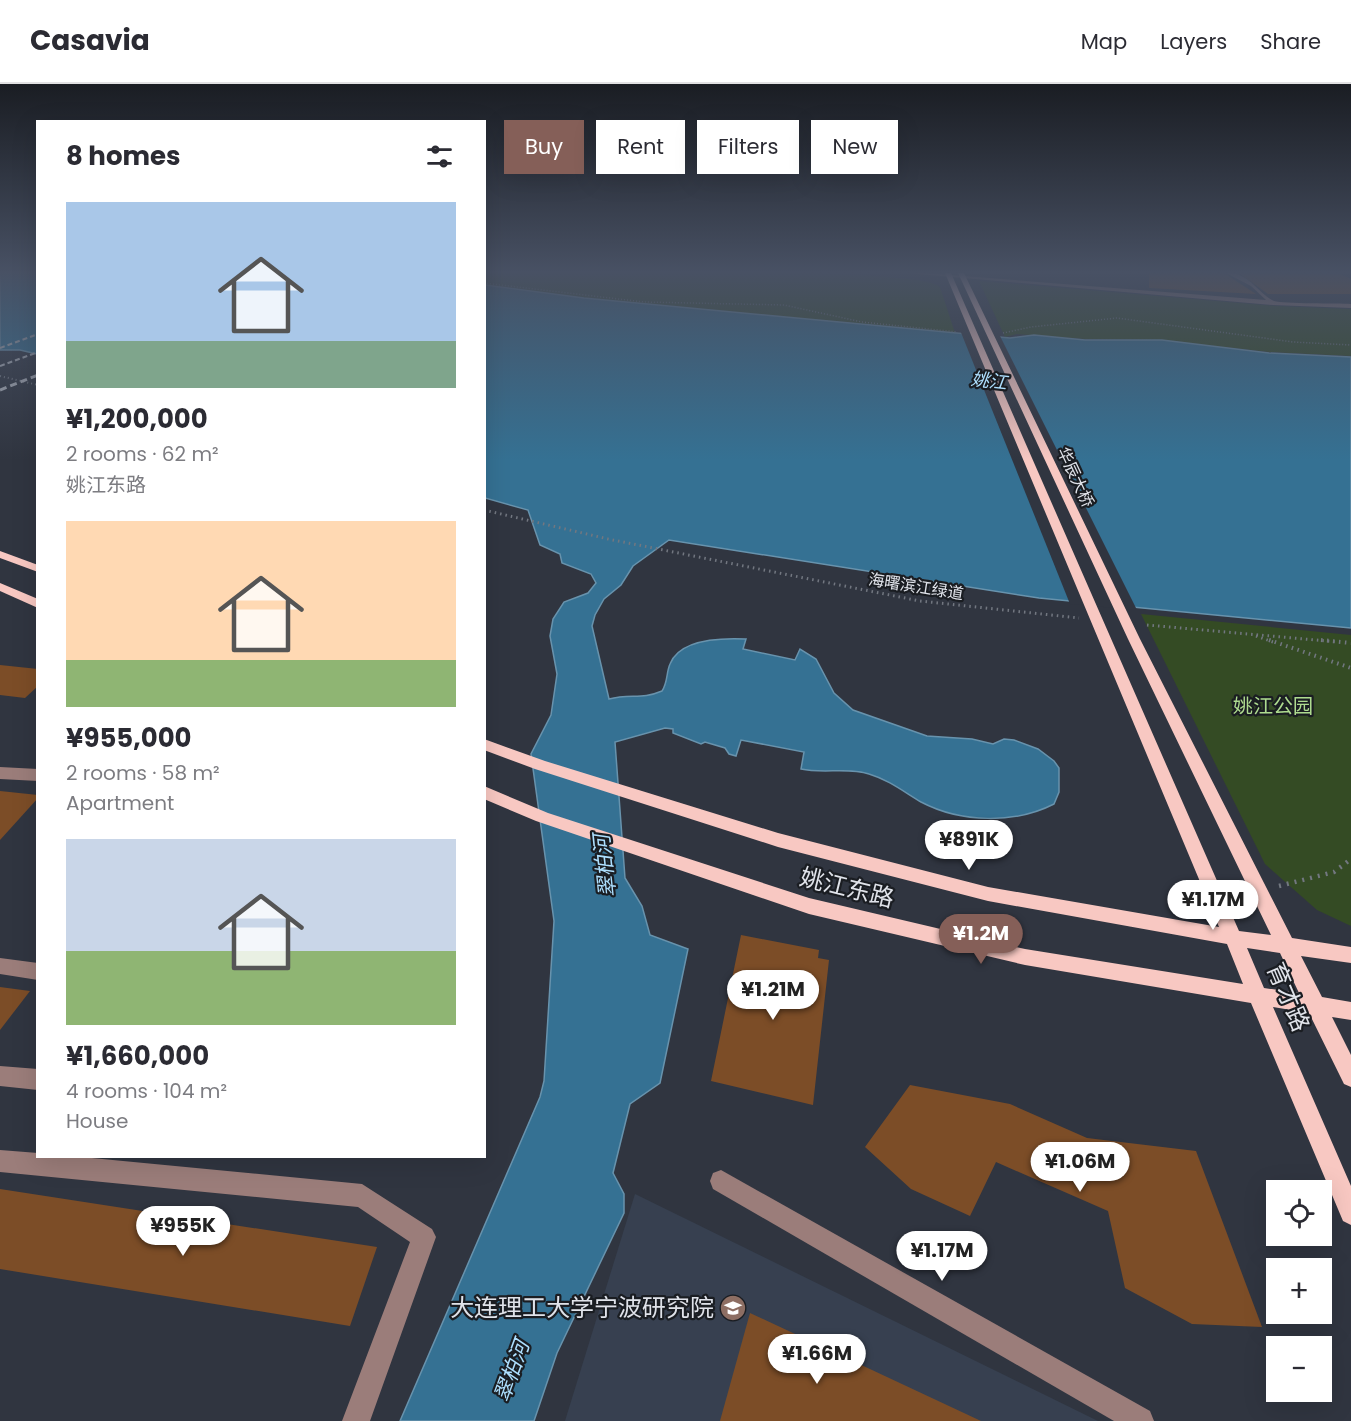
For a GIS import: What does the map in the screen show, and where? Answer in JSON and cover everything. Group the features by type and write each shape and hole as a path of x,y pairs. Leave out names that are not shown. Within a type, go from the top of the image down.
{"main road":[{"name":"华辰大桥","path":"978,335 1106,636"},
{"name":"华辰大桥","path":"994,335 1137,631"},
{"path":"0,554 36,568"},
{"path":"0,587 36,603"},
{"name":"育才路","path":"1137,631 1351,1077"},
{"name":"育才路","path":"1106,636 1351,1213"},
{"name":"姚江东路","path":"486,745 540,765 778,840 988,894 1235,938 1351,955"},
{"name":"姚江东路","path":"486,793 542,817 809,906 1014,954 1351,1011"}],"street":[{"path":"0,773 36,775"},
{"path":"0,966 36,972"},
{"path":"0,1076 36,1080"},
{"path":"0,1161 362,1196 424,1238 380,1363 356,1421"},
{"path":"721,1181 1140,1421"}],"path":[{"path":"1249,335 1293,342 1351,345"},
{"path":"0,376 36,385"},
{"name":"海曙滨江绿道","path":"486,511 678,554 920,601 1080,619"},
{"path":"1137,631 1250,634 1351,643"},
{"path":"1250,634 1351,668"},
{"path":"1261,891 1334,872 1351,859"}],"shaded area":[{"name":"大连理工大学宁波研究院","path":"635,1194 1098,1421 565,1421"}],"green space":[{"path":"1036,335 1351,335 1351,356 1269,352 1161,340"},
{"name":"姚江公园","path":"1141,614 1351,635 1351,926 1317,910 1265,864"}],"water":[{"path":"0,335 36,335 36,354 20,350 0,350"},
{"path":"486,335 982,335 1010,338 1038,335 1085,340 1162,340 1269,353 1351,357 1351,628 1039,598 669,540 633,566 621,585 604,599 592,626 609,699 655,694 662,691 675,655 693,644 704,641 746,639 743,649 795,660 800,649 816,659 834,693 853,710 927,736 972,739 993,744 1004,739 1014,740 1038,749 1054,761 1059,768 1059,792 1054,804 1039,811 1005,818 970,817 937,809 869,774 853,771 801,769 804,752 741,740 736,756 729,754 725,748 705,742 701,744 673,733 673,729 665,728 615,742 625,878 642,906 650,935 688,949 660,1083 630,1104 613,1173 624,1194 624,1213 557,1353 534,1421 400,1421 540,1097 544,1081 554,921 531,754 551,715 557,674 550,636 553,619 564,602 588,593 596,583 591,574 562,563 560,554 540,545 528,510 486,498"}],"pier":[{"path":"962,335 1000,335 1137,610 1070,604"}],"building":[{"path":"0,665 36,669 36,688 25,698 0,695"},
{"path":"0,791 36,795 36,800 0,840"},
{"path":"741,935 819,950 818,958 829,960 813,1105 711,1081"},
{"path":"0,987 30,991 0,1030"},
{"path":"910,1085 1010,1104 1087,1138 1196,1151 1262,1327 1192,1324 1125,1288 1108,1211 996,1162 970,1216 911,1189 865,1147"},
{"path":"0,1189 377,1247 350,1326 0,1269"},
{"path":"750,1313 981,1421 720,1421"}],"railway":[{"path":"0,348 34,335"},
{"path":"0,366 36,353"},
{"path":"0,390 36,376"}],"place":[{"name":"大连理工大学宁波研究院","path":"733,1308"}],"water label":[{"name":"姚江","path":"989,381"},
{"name":"翠柏河","path":"605,866"},
{"name":"翠柏河","path":"512,1371"}]}
